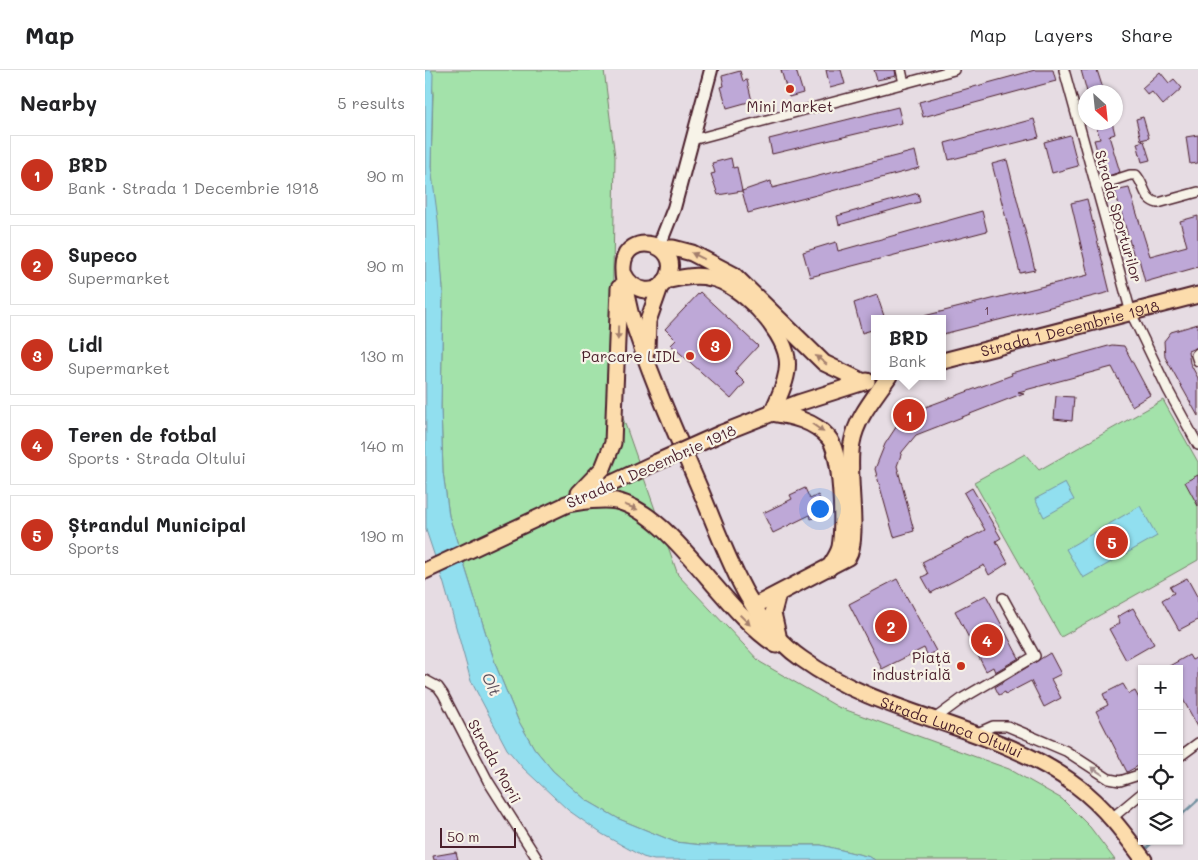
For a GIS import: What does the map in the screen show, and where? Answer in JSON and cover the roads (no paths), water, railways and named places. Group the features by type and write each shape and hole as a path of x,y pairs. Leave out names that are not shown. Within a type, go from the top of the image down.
{"main road":[{"path":"660,247 674,208 711,70"},
{"path":"566,504 603,468 613,443 619,300 627,253 638,244 652,244 692,253 734,275 824,363 864,382"},
{"path":"650,367 647,350 648,321 670,268 666,254 660,247"},
{"path":"623,270 632,286 638,290 653,290 662,284 693,276 718,280 737,290 770,324 785,348 787,365 783,385 772,413 795,417 811,423 829,437 835,447 840,470 841,536 838,554 828,570"},
{"path":"623,270 630,312 650,367"},
{"name":"Strada 1 Decembrie 1918","path":"946,360 1198,296"},
{"name":"Strada Lunca Oltului","path":"650,367 677,438 737,575 754,606 780,641 802,659 830,677 933,720 975,734 1026,755 1055,770 1083,790 1112,818 1144,860"},
{"name":"Strada 1 Decembrie 1918","path":"427,570 722,433 772,413 871,380"},
{"path":"754,606 828,570 848,557 853,543 850,468 852,441 861,417 886,380"},
{"path":"566,504 598,500 615,501 643,512 665,531 748,624 770,642 802,659"},
{"path":"778,594 773,613 780,641"}],"street":[{"path":"901,70 904,83"},
{"path":"693,140 955,70"},
{"name":"Strada Sporturilor","path":"1063,70 1131,313 1168,390 1198,445"},
{"path":"1096,186 1130,175 1136,175 1147,197 1151,202 1158,203 1198,192"},
{"path":"1198,353 1196,355 1198,361"},
{"path":"933,720 963,698 1035,656 1003,598"},
{"name":"Strada Morii","path":"425,680 438,687 443,694 488,780 538,860"},
{"path":"975,734 993,726 1007,726 1067,751 1109,779 1120,781 1138,775"},
{"path":"1183,755 1198,743"},
{"path":"1112,818 1138,796"}],"water":[{"name":"Olt","path":"425,70 431,70 433,74 431,167 438,220 443,289 441,408 443,472 449,516 496,666 518,720 534,748 553,771 586,800 619,819 675,842 702,845 821,845 870,857 875,860 654,860 643,857 602,834 568,810 523,768 507,749 471,681 444,584 426,530"},
{"path":"1065,483 1074,500 1044,517 1035,499"},
{"path":"1140,506 1157,536 1083,578 1066,549"}],"waterway":[{"path":"1183,813 1198,800"},
{"path":"1143,851 1150,845"}],"place":[{"name":"Mini Market","path":"790,89"},
{"name":"Lidl","path":"715,345"},
{"name":"Parcare LIDL","path":"690,356"},
{"name":"BRD","path":"909,415"},
{"name":"Ștrandul Municipal","path":"1112,542"},
{"name":"Supeco","path":"891,626"},
{"name":"Teren de fotbal","path":"987,640"},
{"name":"Piață industrială","path":"961,666"}]}
